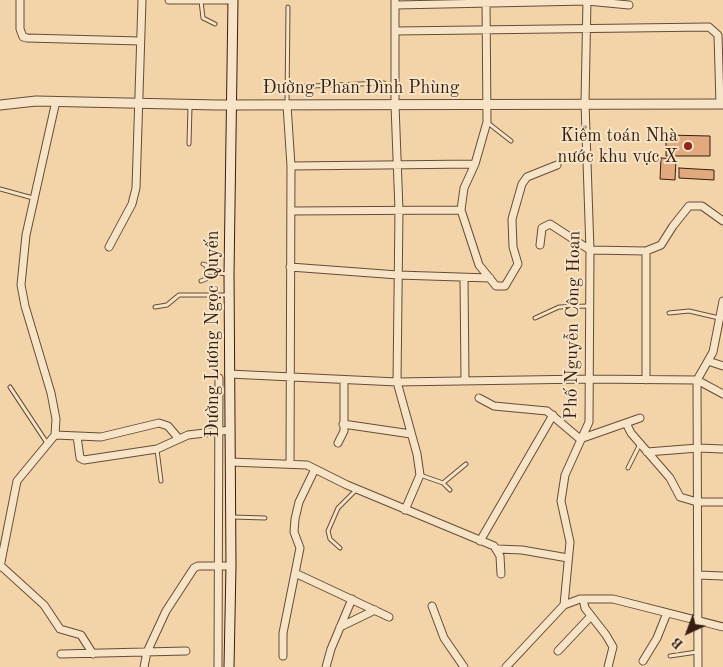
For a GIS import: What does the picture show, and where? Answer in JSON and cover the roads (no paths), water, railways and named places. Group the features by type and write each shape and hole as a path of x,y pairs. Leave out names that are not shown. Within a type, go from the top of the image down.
{"street":[{"path":"20,0 20,29 23,36 27,38 140,41"},
{"path":"109,247 132,204 136,188 142,0"},
{"path":"169,0 233,0"},
{"name":"Đường Lương Ngọc Quyến","path":"229,667 231,566 229,274 233,0"},
{"path":"405,510 420,475 397,382 399,210 395,105 395,2 587,1 629,5"},
{"name":"Phố Nguyễn Công Hoan","path":"564,605 570,537 561,501 565,475 589,422 590,250 585,103 587,1"},
{"path":"486,2 487,122 475,164 464,188 461,210 479,264 496,286 505,286 518,264 513,247 512,219 522,184 527,177 557,165"},
{"path":"396,32 709,27 718,34 722,104"},
{"name":"Đường Phan Đình Phùng","path":"0,105 28,101 190,105 722,104"},
{"path":"56,101 25,243 21,285 25,306 51,393 56,419 55,435 17,481 0,566 44,605 60,629 81,635 93,654"},
{"path":"286,104 291,166 290,464"},
{"path":"291,166 398,163 475,164"},
{"path":"540,245 542,228 550,224 590,250 646,251 661,245 673,226 690,206 702,206 723,221"},
{"path":"291,211 461,210"},
{"path":"646,251 646,380"},
{"path":"290,267 398,275 490,278"},
{"path":"464,278 465,380"},
{"path":"698,667 697,380 714,348 723,301"},
{"path":"708,361 723,366"},
{"path":"229,374 397,382 588,379 697,380 723,394"},
{"path":"218,667 219,378"},
{"path":"338,443 344,434 344,380"},
{"path":"478,398 494,406 545,410 580,439 640,418"},
{"path":"480,541 553,415"},
{"path":"55,435 101,437 159,423 168,426 180,439"},
{"path":"626,423 630,433 670,478 680,497 697,502 723,502"},
{"path":"343,424 411,434"},
{"path":"77,436 80,458 84,460 157,449 170,445 188,435 230,430"},
{"path":"648,452 723,448"},
{"path":"230,462 306,465 356,489 498,549 522,550 568,558"},
{"path":"283,656 283,633 300,548 294,532 295,519 299,502 315,468"},
{"path":"498,549 501,574"},
{"path":"144,667 146,652 166,611 194,568 198,566 231,566"},
{"path":"295,573 389,617"},
{"path":"698,575 723,576"},
{"path":"326,667 352,599"},
{"path":"583,599 585,608 606,634 613,648 608,667"},
{"path":"506,667 564,605 583,599 613,599 723,627"},
{"path":"432,606 444,638 464,667"},
{"path":"340,627 374,610"},
{"path":"643,661 655,642 667,613"},
{"path":"558,651 591,616"},
{"path":"61,654 186,651"}],"lane":[{"path":"201,1 203,18 215,24"},
{"path":"286,104 288,87 288,7"},
{"path":"288,87 384,83"},
{"path":"189,144 190,105"},
{"path":"487,122 511,141"},
{"path":"0,189 34,198"},
{"path":"201,282 205,281 207,272 206,265 203,264"},
{"path":"207,272 229,274"},
{"path":"154,307 167,305 179,295 229,295"},
{"path":"535,318 559,307 589,306"},
{"path":"669,313 689,311 720,318"},
{"path":"10,387 48,444"},
{"path":"628,468 640,444"},
{"path":"157,449 161,481"},
{"path":"443,483 466,464"},
{"path":"420,475 443,483 450,490"},
{"path":"340,548 330,538 328,531 338,508 356,489"},
{"path":"230,517 265,518"},
{"path":"670,656 698,652"}],"place":[{"name":"Kiểm toán Nhà nước khu vực X","path":"688,146"}]}
